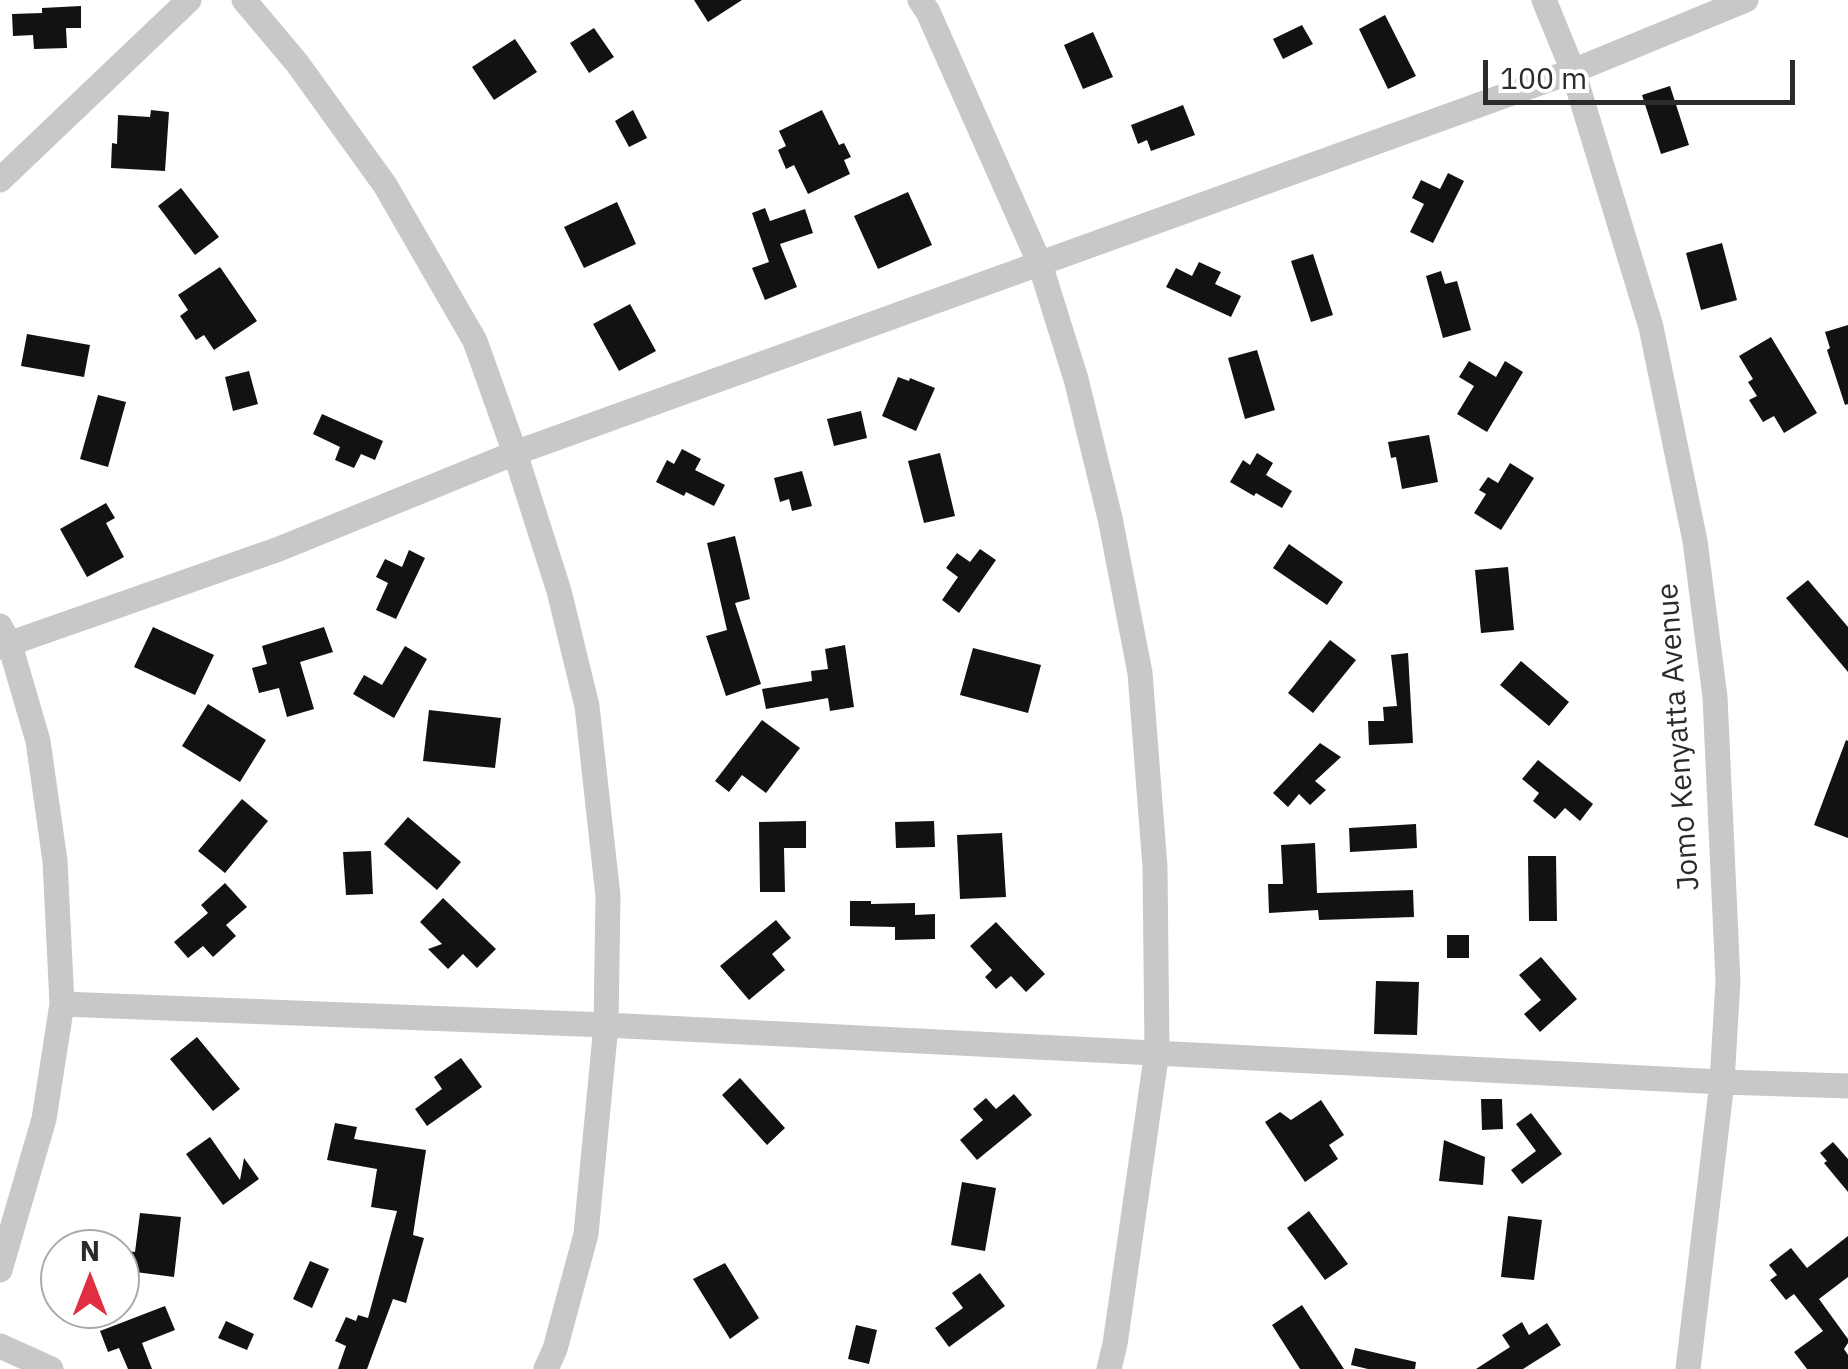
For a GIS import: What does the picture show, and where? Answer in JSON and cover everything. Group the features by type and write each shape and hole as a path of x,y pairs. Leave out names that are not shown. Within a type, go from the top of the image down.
{"street":[{"path":"0,180 189,0"},
{"path":"244,0 298,62 386,185 475,342 559,591 587,706 608,896 606,1025 586,1234 546,1369"},
{"path":"920,0 1040,264 1098,466 1140,673 1155,867 1156,1051 1109,1369"},
{"name":"Jomo Kenyatta Avenue","path":"1544,0 1573,71 1650,326 1695,541 1715,697 1728,981 1722,1082 1688,1369"},
{"path":"2,1254 44,1120 62,1004 54,861 41,758 3,639 279,548 515,454 1573,71 1746,0"},
{"path":"62,1004 606,1025 1848,1086"},
{"path":"0,1346 51,1369"}],"building":[{"path":"694,0 742,0 708,22"},
{"path":"81,6 81,28 66,28 67,48 34,49 33,35 13,36 12,14"},
{"path":"1385,15 1416,76 1388,89 1359,29"},
{"path":"1302,25 1313,44 1283,59 1273,39"},
{"path":"594,28 614,57 589,73 570,43"},
{"path":"1093,32 1113,77 1083,89 1064,45"},
{"path":"515,39 537,72 494,100 472,67"},
{"path":"1670,86 1689,145 1661,154 1642,95"},
{"path":"1183,105 1195,135 1151,151 1147,140 1138,144 1131,125"},
{"path":"151,110 169,112 165,171 111,168 118,115 150,117"},
{"path":"633,110 647,138 629,147 615,121"},
{"path":"822,110 839,145 844,143 851,157 844,160 850,174 808,194 794,165 786,169 778,150 786,146 779,131"},
{"path":"1448,173 1464,181 1433,243 1410,232 1424,204 1412,198 1421,180 1440,189"},
{"path":"181,188 219,237 195,255 158,206"},
{"path":"908,192 932,245 878,269 854,216"},
{"path":"617,202 636,244 584,268 564,227"},
{"path":"765,208 770,221 805,209 813,233 780,244 797,287 765,300 752,268 769,262 752,213"},
{"path":"1722,243 1737,300 1701,310 1686,253"},
{"path":"1313,254 1333,315 1311,322 1291,261"},
{"path":"1199,262 1221,272 1215,284 1241,296 1231,317 1166,287 1176,268 1192,276"},
{"path":"220,267 257,321 214,350 204,335 196,340 180,316 188,310 178,295"},
{"path":"1441,271 1445,284 1457,281 1471,330 1443,338 1426,276"},
{"path":"630,304 656,351 619,371 593,324"},
{"path":"1848,325 1848,404 1845,405 1825,332"},
{"path":"27,334 90,345 84,377 21,366"},
{"path":"1771,337 1817,413 1784,433 1774,416 1763,422 1749,400 1757,396 1748,382 1753,379 1739,356"},
{"path":"1257,350 1275,410 1245,419 1228,358"},
{"path":"1469,361 1496,377 1505,361 1523,372 1487,432 1457,414 1474,386 1459,377"},
{"path":"249,371 258,404 233,411 225,377"},
{"path":"898,377 935,388 916,431 882,416"},
{"path":"98,395 126,402 108,467 80,459"},
{"path":"861,411 867,438 834,446 827,419"},
{"path":"322,414 383,441 375,460 361,454 354,468 335,460 340,447 313,434"},
{"path":"1429,435 1438,482 1402,489 1396,457 1391,458 1388,442"},
{"path":"682,449 701,459 695,470 725,485 714,506 656,482 667,460 674,464"},
{"path":"940,453 955,516 924,523 908,461"},
{"path":"1257,453 1273,463 1266,475 1292,491 1282,508 1230,482 1243,460 1250,465"},
{"path":"1510,463 1534,478 1501,530 1474,513 1486,494 1479,490 1488,477 1498,483"},
{"path":"802,471 812,506 792,511 789,499 780,502 774,478"},
{"path":"106,503 115,518 106,523 124,557 87,577 60,529"},
{"path":"735,536 750,599 735,603 761,684 726,696 706,636 727,630 707,543"},
{"path":"1289,544 1343,582 1327,605 1273,568"},
{"path":"980,549 996,560 959,613 942,600 958,577 946,568 957,553 970,562"},
{"path":"409,550 425,558 396,619 376,610 388,583 376,577 385,559 402,567"},
{"path":"1508,567 1514,630 1481,633 1475,570"},
{"path":"1808,580 1848,627 1848,672 1786,598"},
{"path":"153,627 214,655 195,695 134,667"},
{"path":"324,627 333,652 300,662 314,709 287,717 279,688 259,693 252,668 267,664 262,646"},
{"path":"1330,640 1356,660 1313,713 1288,693"},
{"path":"845,645 854,707 830,711 828,698 766,709 762,689 812,681 811,671 828,669 825,649"},
{"path":"405,646 427,659 394,718 353,694 364,675 382,685"},
{"path":"973,648 1041,665 1028,713 960,695"},
{"path":"1408,653 1413,743 1369,745 1368,721 1384,721 1383,707 1397,706 1391,655"},
{"path":"1521,661 1569,702 1549,726 1500,685"},
{"path":"208,704 266,740 240,782 182,746"},
{"path":"429,710 501,718 495,768 423,761"},
{"path":"762,720 800,748 766,793 742,775 729,792 715,781"},
{"path":"1848,741 1848,838 1814,825"},
{"path":"1320,743 1341,757 1315,781 1326,790 1310,805 1299,794 1288,807 1273,793"},
{"path":"1538,760 1593,804 1580,821 1565,808 1555,819 1533,801 1539,793 1522,779"},
{"path":"242,799 268,821 225,873 198,851"},
{"path":"408,817 461,862 437,890 384,844"},
{"path":"806,821 806,848 784,848 785,892 760,892 759,822"},
{"path":"934,821 935,847 896,848 895,822"},
{"path":"1416,824 1417,848 1350,852 1349,828"},
{"path":"1002,833 1006,897 960,899 957,835"},
{"path":"1315,843 1317,893 1413,890 1414,917 1319,920 1318,910 1269,913 1268,884 1283,884 1281,845"},
{"path":"371,851 373,894 346,895 343,852"},
{"path":"1528,856 1556,856 1557,921 1529,921"},
{"path":"225,883 247,907 226,925 236,936 213,957 203,946 188,958 174,942 208,913 201,905"},
{"path":"443,898 496,949 477,968 463,954 448,969 428,949 442,944 420,922"},
{"path":"850,901 915,903 915,915 935,914 935,939 895,940 895,927 850,926"},
{"path":"776,920 791,938 772,954 785,970 749,1000 720,966"},
{"path":"996,922 1045,974 1026,992 1011,976 996,989 985,977 992,970 970,946"},
{"path":"1447,935 1469,935 1469,958 1447,958"},
{"path":"1541,957 1577,999 1540,1032 1524,1014 1541,1000 1519,975"},
{"path":"1376,981 1419,982 1417,1035 1374,1034"},
{"path":"197,1037 240,1089 213,1111 170,1059"},
{"path":"461,1058 482,1087 427,1126 415,1109 442,1089 434,1077"},
{"path":"740,1078 785,1128 767,1145 722,1095"},
{"path":"1014,1094 1032,1115 977,1160 960,1140 983,1120 973,1109 986,1098 996,1109"},
{"path":"1481,1099 1502,1099 1503,1129 1482,1130"},
{"path":"1321,1100 1344,1135 1329,1145 1338,1159 1305,1182 1265,1122 1280,1112 1291,1120"},
{"path":"1531,1113 1562,1154 1522,1184 1511,1170 1536,1151 1516,1124"},
{"path":"335,1123 357,1127 354,1139 426,1150 413,1235 424,1238 406,1303 393,1299 367,1369 338,1369 346,1346 335,1341 346,1317 356,1321 358,1315 368,1318 397,1211 371,1207 377,1169 327,1160"},
{"path":"210,1137 240,1180 244,1158 259,1179 223,1205 186,1154"},
{"path":"1444,1140 1485,1157 1483,1185 1439,1181"},
{"path":"1833,1142 1848,1159 1848,1192 1820,1153"},
{"path":"962,1182 996,1188 985,1251 951,1245"},
{"path":"1309,1211 1348,1264 1325,1280 1287,1228"},
{"path":"140,1213 181,1217 174,1277 140,1273"},
{"path":"1508,1216 1542,1220 1534,1280 1501,1277"},
{"path":"1848,1236 1848,1277 1819,1299 1848,1339 1844,1349 1848,1369 1807,1369 1794,1352 1823,1331 1794,1294 1786,1300 1770,1280 1777,1275 1769,1265 1791,1248 1807,1268"},
{"path":"310,1261 329,1269 312,1308 293,1299"},
{"path":"725,1263 759,1318 730,1339 693,1279"},
{"path":"980,1273 1005,1306 949,1347 935,1328 963,1308 952,1293"},
{"path":"1302,1305 1344,1369 1300,1369 1272,1325"},
{"path":"165,1306 175,1330 142,1343 152,1369 128,1369 119,1348 108,1352 100,1331 140,1329 140,1316"},
{"path":"226,1321 254,1334 247,1350 218,1338"},
{"path":"1522,1322 1529,1335 1547,1323 1561,1345 1523,1369 1476,1369 1510,1347 1502,1335"},
{"path":"856,1325 877,1330 869,1364 848,1359"},
{"path":"1355,1348 1416,1362 1415,1369 1351,1365"}]}
